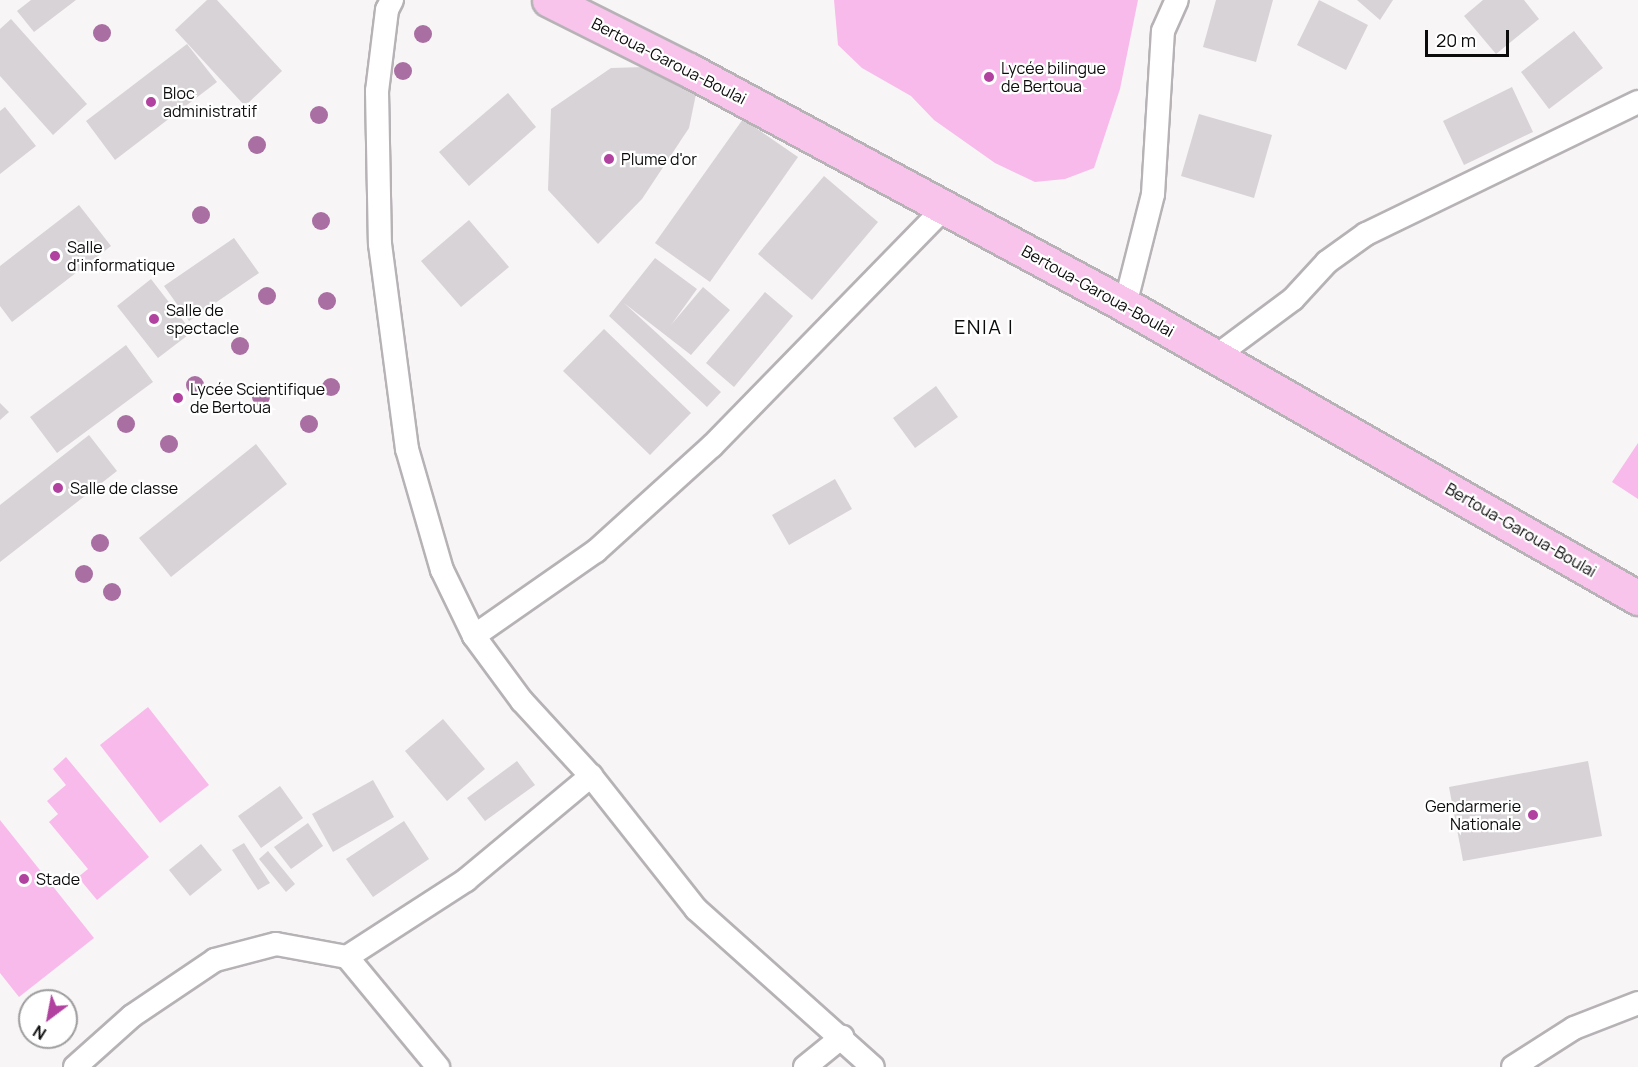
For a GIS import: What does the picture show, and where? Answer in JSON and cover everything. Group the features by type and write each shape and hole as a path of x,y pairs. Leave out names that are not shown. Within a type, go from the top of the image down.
{"highway":[{"name":"Bertoua-Garoua-Boulai","path":"549,0 945,207 1125,305 1638,598"}],"street":[{"path":"392,0 387,10 377,91 380,244 407,449 442,570 474,636 522,701 591,776 696,909 873,1067"},
{"path":"1125,305 1153,194 1163,30 1176,0"},
{"path":"1215,357 1293,298 1327,262 1366,234 1638,102"},
{"path":"474,636 596,551 712,447 945,207"},
{"path":"347,957 466,880 591,776"},
{"path":"75,1067 132,1016 214,960 276,944 347,957 438,1067"},
{"path":"1514,1067 1574,1028 1638,1003"},
{"path":"805,1067 842,1037"}],"shaded area":[{"name":"Lycée bilingue de Bertoua","path":"834,0 1138,0 1120,89 1094,168 1065,179 1035,182 995,163 934,120 911,96 862,68 838,45"},
{"path":"1638,443 1638,499 1612,482"},
{"path":"148,707 209,785 160,823 100,745"},
{"name":"Stade","path":"66,757 149,857 97,900 78,877 88,869 49,822 58,814 47,801 66,785 53,769"},
{"name":"Stade","path":"0,820 94,938 29,989 18,989 18,996 0,973"}],"building":[{"path":"31,0 76,0 34,32 17,11"},
{"path":"207,0 217,0 282,71 245,106 175,30"},
{"path":"1216,0 1273,0 1256,62 1203,47"},
{"path":"1319,0 1368,25 1346,70 1297,45"},
{"path":"1357,0 1393,0 1380,20"},
{"path":"1483,0 1524,0 1539,19 1496,54 1464,16"},
{"path":"11,19 87,104 53,135 0,76 0,29"},
{"path":"1574,31 1603,68 1549,109 1521,72"},
{"name":"Bloc administratif","path":"187,44 217,82 115,160 86,121"},
{"name":"Plume d'or","path":"645,67 679,73 697,89 689,128 642,199 598,244 548,190 551,109 611,68"},
{"path":"1512,87 1533,132 1464,165 1443,121"},
{"path":"508,93 536,127 469,186 439,152"},
{"path":"5,107 36,146 0,174 0,111"},
{"path":"1199,114 1272,135 1254,198 1181,176"},
{"path":"743,119 798,157 710,282 655,243"},
{"path":"824,176 878,222 812,300 758,254"},
{"name":"Salle d'informatique","path":"79,205 111,246 12,322 0,306 0,266"},
{"path":"469,220 509,267 461,307 421,261"},
{"path":"234,238 259,273 189,321 164,286"},
{"path":"655,258 697,289 671,325 703,287 730,310 691,355 624,303 721,392 707,407 609,316"},
{"name":"Salle de spectacle","path":"151,279 192,332 158,358 117,306"},
{"path":"765,292 793,316 734,387 706,363"},
{"path":"604,329 691,413 650,455 563,371"},
{"name":"Salle de classe","path":"126,345 153,382 57,453 30,417"},
{"path":"936,386 958,417 915,448 893,418"},
{"path":"0,403 9,412 0,420"},
{"name":"Salle de classe","path":"89,435 117,471 0,562 0,505"},
{"path":"256,444 287,484 171,577 139,538"},
{"path":"835,479 852,509 789,545 772,515"},
{"path":"443,719 485,769 447,801 405,751"},
{"path":"517,761 535,785 485,821 467,798"},
{"path":"1588,761 1602,836 1463,861 1449,787"},
{"path":"373,780 394,817 333,852 312,814"},
{"path":"280,786 303,818 261,848 238,816"},
{"path":"404,821 429,859 373,897 346,859"},
{"path":"308,823 323,846 291,869 274,847"},
{"path":"244,843 270,883 258,890 232,850"},
{"path":"201,844 222,870 190,896 169,870"},
{"path":"268,851 295,884 286,892 259,859"}],"place":[{"name":"Lycée bilingue de Bertoua","path":"989,77"},
{"name":"Bloc administratif","path":"151,102"},
{"name":"Plume d'or","path":"609,159"},
{"name":"Salle d'informatique","path":"55,256"},
{"name":"Salle de spectacle","path":"154,319"},
{"name":"Lycée Scientifique de Bertoua","path":"178,398"},
{"name":"Salle de classe","path":"58,488"},
{"name":"Gendarmerie Nationale","path":"1533,815"},
{"name":"Stade","path":"24,879"}],"district":[{"name":"ENIA I","path":"984,326"}]}
